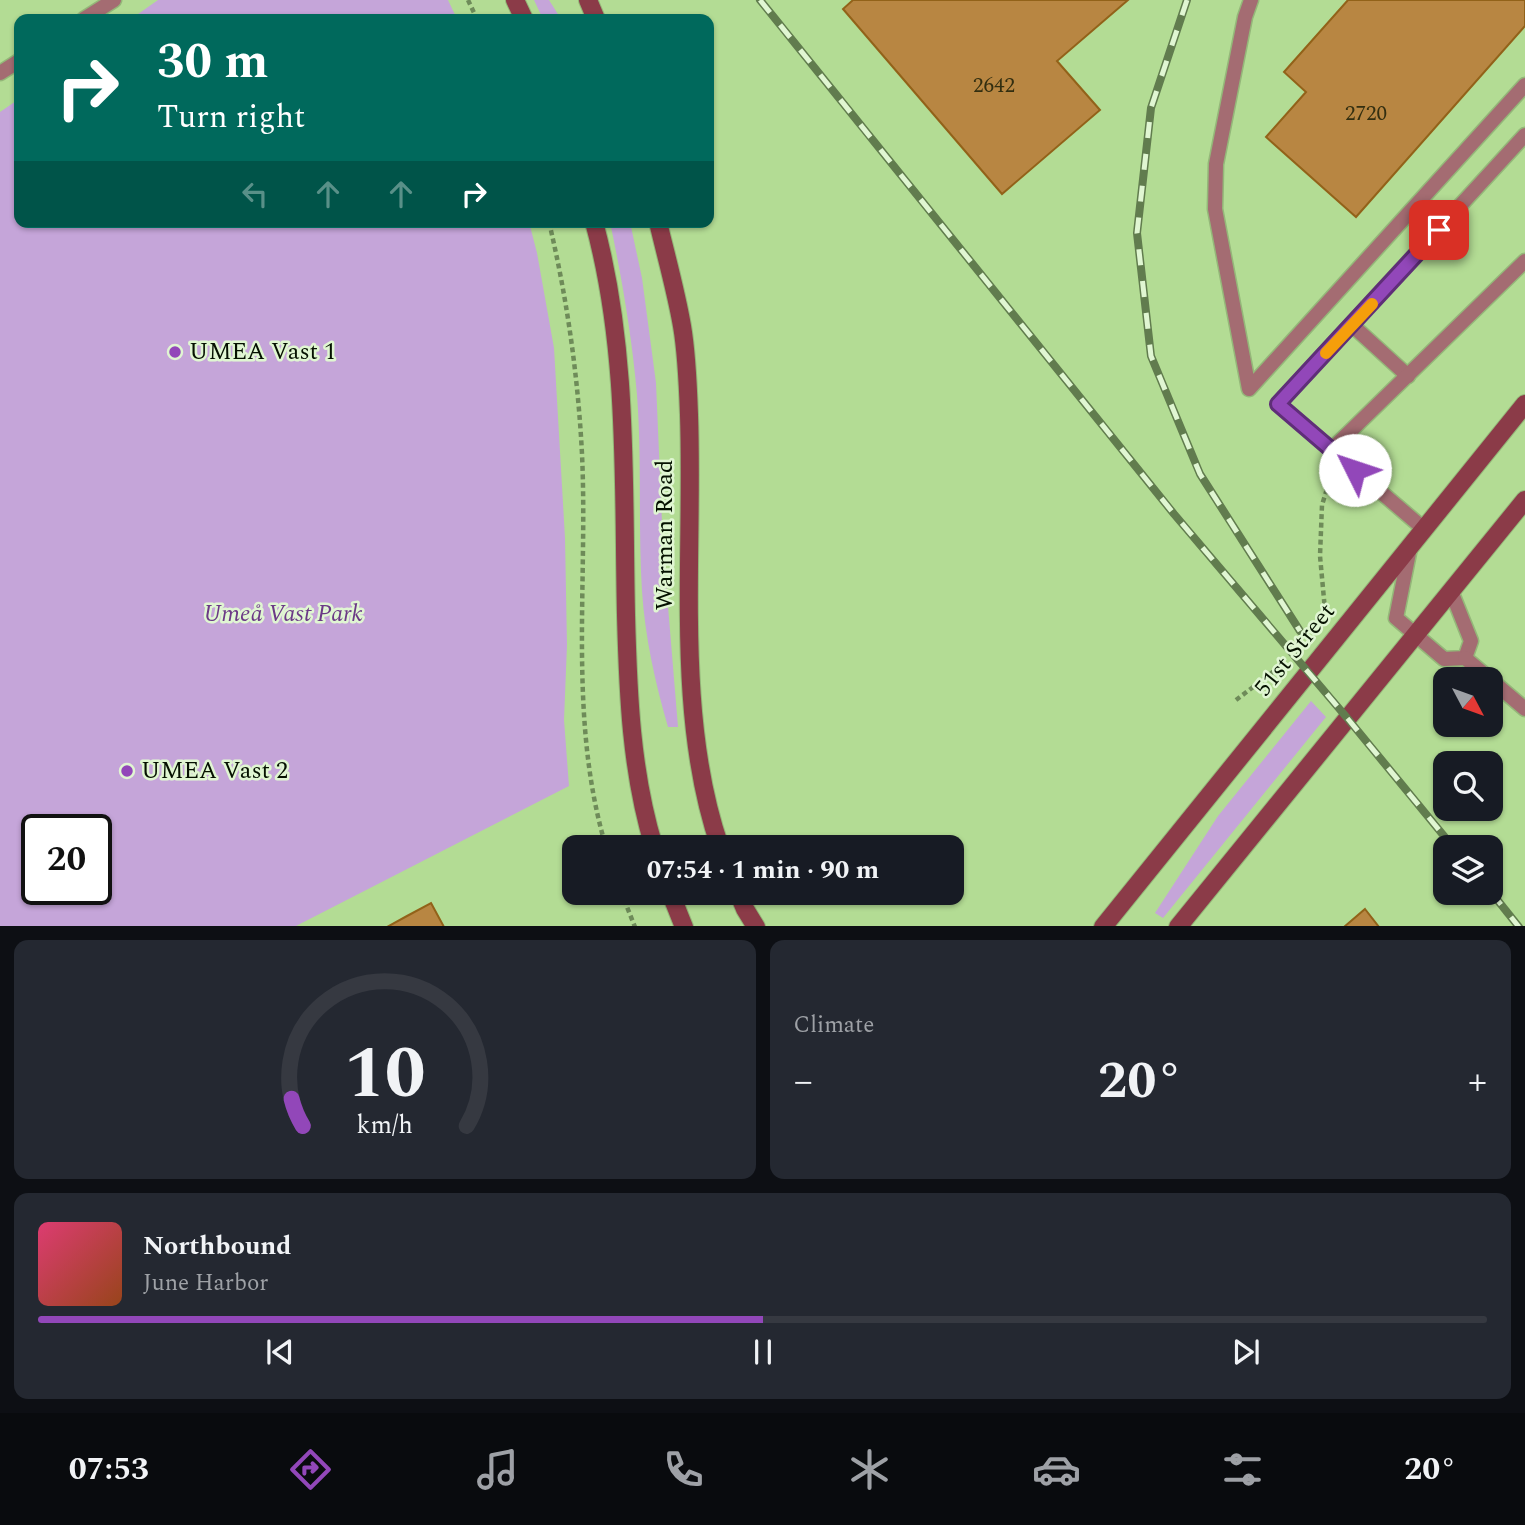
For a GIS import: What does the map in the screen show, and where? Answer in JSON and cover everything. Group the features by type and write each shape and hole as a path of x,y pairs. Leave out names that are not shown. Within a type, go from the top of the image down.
{"main road":[{"name":"Warman Road","path":"596,228 618,364 625,462 625,581 630,716 644,813 650,835"},
{"name":"Warman Road","path":"659,228 682,326 688,402 694,729 702,783 717,835"},
{"name":"51st Street","path":"1103,926 1525,404"},
{"path":"1178,926 1525,500"},
{"path":"675,905 684,926"},
{"path":"743,905 756,926"}],"lane":[{"path":"92,14 114,0"},
{"path":"1251,0 1245,17 1216,164 1215,209 1249,389 1525,85"},
{"path":"1424,529 1278,404 1525,135"},
{"path":"1334,452 1525,261"},
{"path":"1352,326 1408,376"},
{"path":"1410,546 1396,618 1444,659 1465,657 1477,667"},
{"path":"1451,591 1471,641 1465,657"},
{"path":"1503,690 1525,709"}],"path":[{"path":"550,228 573,353 582,455 582,677 590,775 602,835"},
{"path":"1312,629 1325,610 1320,556 1322,505 1334,452"},
{"path":"1236,701 1278,671 1285,662"},
{"path":"626,905 635,926"}],"green space":[{"path":"158,0 448,0 455,14 138,14"},
{"path":"534,0 549,0 558,14 541,14"},
{"name":"Umeå Vast Park","path":"14,102 14,228 531,228 554,348 565,538 567,645 564,720 569,786 296,926 0,926 0,112"},
{"path":"611,228 631,228 642,278 656,383 663,546 678,727 668,727 646,625 641,567 637,395"},
{"path":"1311,701 1326,717 1163,918 1155,913 1218,816"}],"building":[{"path":"853,0 1128,0 1057,61 1100,110 1002,194 843,9"},
{"path":"1348,0 1525,0 1525,26 1356,217 1266,137 1306,92 1284,72"},
{"path":"431,903 443,926 389,926"},
{"path":"1365,909 1378,926 1345,926"}],"railway":[{"path":"760,0 1174,514 1443,835"},
{"path":"1187,0 1151,108 1137,233 1151,356 1200,474 1300,631"},
{"path":"1501,905 1518,926"}],"slow traffic":[{"path":"1326,353 1372,304"}],"place":[{"name":"UMEA Vast 1","path":"175,352"},
{"name":"UMEA Vast 2","path":"127,771"}],"route":[{"path":"1355,470 1278,404 1439,230"}]}
